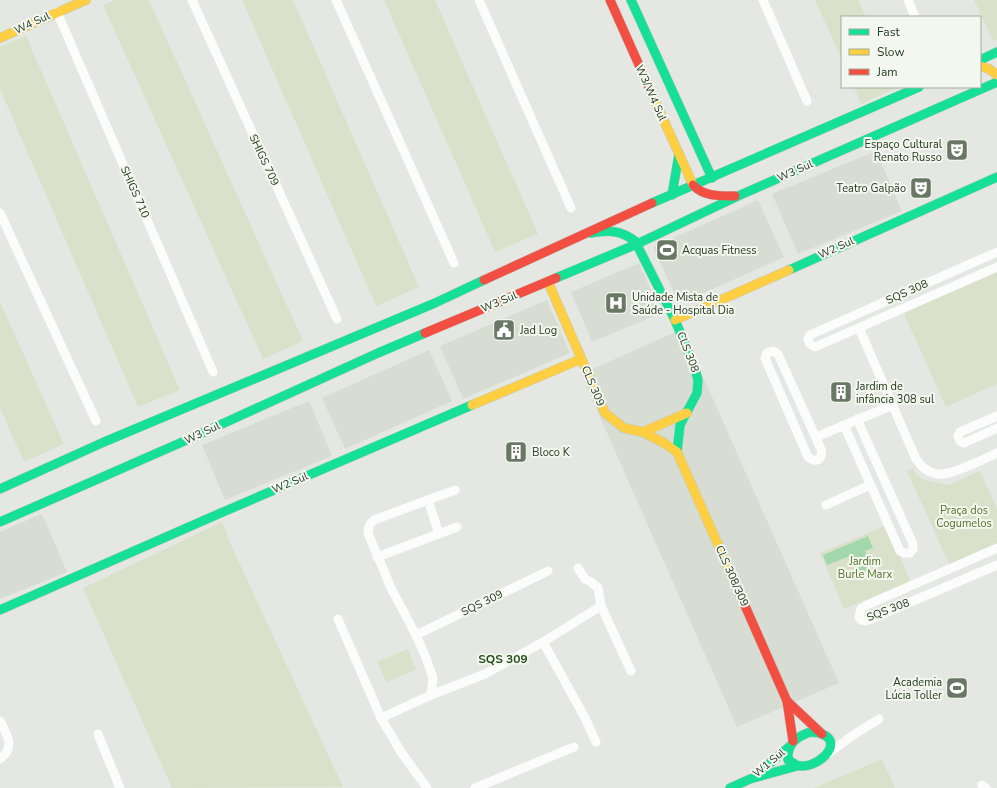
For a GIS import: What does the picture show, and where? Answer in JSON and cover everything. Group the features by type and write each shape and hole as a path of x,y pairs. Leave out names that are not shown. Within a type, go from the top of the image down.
{"main road":[{"name":"W4 Sul","path":"0,38 86,0"},
{"name":"W3/W4 Sul","path":"610,0 639,41 656,55 712,178"},
{"name":"W3/W4 Sul","path":"631,0 639,41 638,63 693,185"},
{"path":"981,60 997,52"},
{"path":"638,63 641,57 645,55 656,55"},
{"path":"981,66 989,69 997,75"},
{"name":"W3 Sul","path":"0,522 190,439 371,356 431,323 548,282 637,244 738,196 997,82"},
{"path":"0,489 104,442 435,303 672,194 712,178 917,88"},
{"path":"672,194 679,154"},
{"name":"W2 Sul","path":"674,320 997,177"},
{"path":"693,185 699,192 707,195 738,196"},
{"path":"583,234 604,231 618,232 631,238 637,244"},
{"name":"CLS 308","path":"637,244 674,320 694,366 698,380 697,392 680,425 677,452"},
{"name":"CLS 309","path":"548,282 605,413 624,428 643,432 677,452"},
{"path":"431,323 429,311 435,303"},
{"name":"W2 Sul","path":"0,610 581,358"},
{"path":"643,432 687,413"},
{"name":"CLS 308/309","path":"677,452 787,701 791,744"},
{"name":"CLS 308/309","path":"787,701 826,736"},
{"path":"810,732 826,736 831,744 829,753 816,763 808,766 797,766 793,765 788,760 787,754 791,744 803,734 810,732"},
{"name":"W1 Sul","path":"750,779 771,763 791,744"},
{"name":"W1 Sul","path":"730,788 750,779 797,766"}],"street":[{"name":"SHIGS 709","path":"192,0 337,319"},
{"path":"336,0 454,263"},
{"path":"479,0 571,208"},
{"path":"763,0 808,100"},
{"path":"908,0 915,16"},
{"name":"SHIGS 710","path":"57,12 213,372"},
{"path":"0,213 96,422"},
{"name":"SQS 308","path":"997,252 810,334 808,339 810,344 815,347 997,266"},
{"path":"859,328 916,459 922,467 929,472 940,475 952,473 997,453"},
{"path":"773,351 778,354 816,437 822,454 821,459 817,461 808,457 765,358 767,354 773,351"},
{"path":"816,437 892,405"},
{"path":"997,416 960,432 958,436 960,441 964,443 997,428"},
{"path":"844,425 900,551 910,553 913,549 913,544 857,420"},
{"path":"826,505 870,485"},
{"path":"431,695 433,678 426,658 391,588 368,533 371,522 374,520 455,490"},
{"path":"428,500 439,534"},
{"path":"377,557 457,527"},
{"name":"SQS 308","path":"997,548 867,605 861,609 859,617 861,620 865,621 871,619 997,565"},
{"path":"578,568 585,579 598,588 601,606 631,672"},
{"name":"SQS 309","path":"416,636 548,571"},
{"path":"381,718 431,695 485,674 542,642 601,606"},
{"path":"338,619 381,718 401,752 427,788"},
{"path":"542,642 576,700 596,742"},
{"path":"829,753 879,719"},
{"path":"0,721 9,740 7,753 0,759"},
{"path":"98,734 120,788"},
{"path":"826,736 852,736"},
{"path":"475,788 574,747"}],"shaded area":[{"path":"876,151 902,211 798,254 772,194"},
{"path":"758,200 784,257 679,304 653,247"},
{"name":"Unidade Mista de Saúde - Hospital Dia","path":"639,263 661,313 592,342 571,292"},
{"path":"547,300 570,353 463,399 440,346"},
{"path":"682,329 839,683 737,727 581,374"},
{"path":"429,350 452,401 345,449 322,398"},
{"path":"309,401 332,456 225,500 202,445"},
{"path":"41,514 67,572 0,599 0,532"},
{"path":"868,536 873,548 865,551 870,563 867,571 863,572 858,570 850,556 827,565 823,555"}],"green space":[{"path":"115,0 149,0 303,341 263,359 103,5"},
{"path":"242,0 293,0 419,287 376,306"},
{"path":"384,0 435,0 538,234 495,252"},
{"path":"815,0 858,0 866,16 841,16 841,58"},
{"path":"974,0 997,0 997,40 993,41"},
{"path":"26,36 180,390 138,407 0,89 0,47"},
{"path":"854,88 897,88 861,104"},
{"path":"997,270 997,384 946,407 903,312"},
{"path":"0,302 64,444 24,462 0,408"},
{"name":"Praça dos Cogumelos","path":"913,468 916,474 924,480 949,485 980,471 997,509 997,545 950,566 907,471"},
{"path":"222,522 232,547 343,787 172,788 83,588"},
{"name":"Jardim Burle Marx","path":"887,525 910,581 844,609 820,553"},
{"path":"408,649 416,670 386,682 377,662"},
{"path":"882,759 895,788 813,788 821,785"}],"traffic: fast":[{"path":"631,0 712,178"},
{"path":"981,60 997,52"},
{"path":"556,278 637,244 738,196 997,82"},
{"path":"652,203 917,88"},
{"path":"672,195 679,154"},
{"path":"789,270 997,177"},
{"path":"591,233 603,231 614,232 630,237 635,241 675,320 694,366 698,380 697,393 680,425 677,452"},
{"path":"0,489 104,442 435,303 484,280"},
{"path":"0,522 425,333"},
{"path":"0,610 472,405"},
{"path":"810,732 821,733 829,738 831,744 829,750 819,761 804,766 796,765 788,760 791,745 801,736 810,732"},
{"path":"756,775 789,747"},
{"path":"730,788 750,779 797,766"}],"traffic: slow":[{"path":"0,38 86,0"},
{"path":"981,66 989,69 997,75"},
{"path":"651,92 693,185"},
{"path":"675,320 789,270"},
{"path":"548,282 605,413 624,428 643,432 677,452"},
{"path":"472,405 581,359"},
{"path":"643,432 687,413"},
{"path":"677,452 731,574"}],"traffic: jam":[{"path":"610,0 651,92"},
{"path":"693,185 697,189 707,194 718,196 735,196"},
{"path":"484,280 652,203"},
{"path":"425,333 556,278"},
{"path":"731,574 787,701 793,741"},
{"path":"787,701 822,734"}],"place":[{"name":"Espaço Cultural Renato Russo","path":"957,150"},
{"name":"Teatro Galpão","path":"921,188"},
{"name":"Acquas Fitness","path":"667,250"},
{"name":"Unidade Mista de Saúde - Hospital Dia","path":"616,303"},
{"name":"Jad Log","path":"504,330"},
{"name":"Jardim de infância 308 sul","path":"841,392"},
{"name":"Bloco K","path":"516,452"},
{"name":"Academia Lúcia Toller","path":"957,688"}],"district":[{"name":"SQS 309","path":"503,659"}]}
